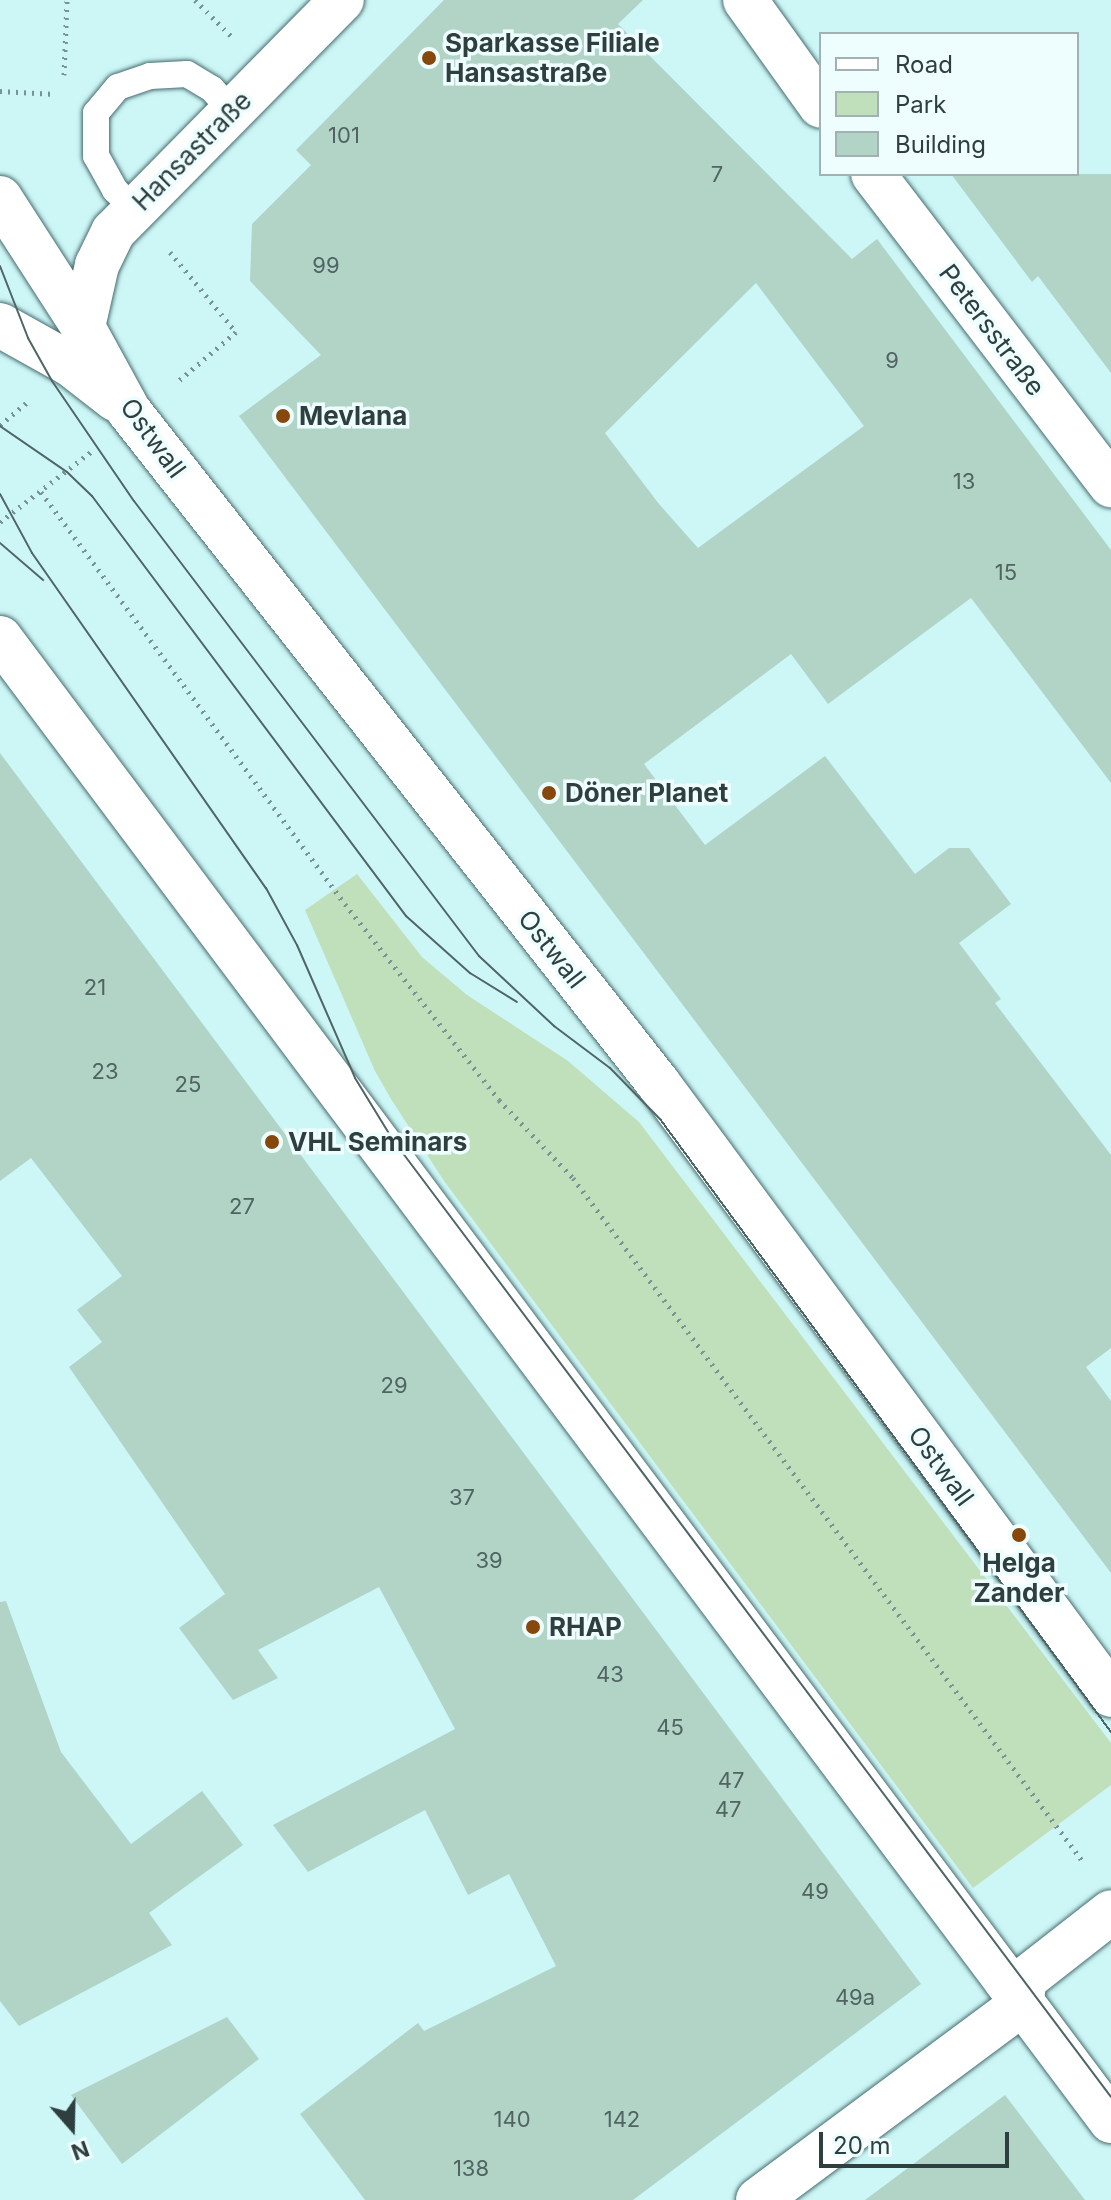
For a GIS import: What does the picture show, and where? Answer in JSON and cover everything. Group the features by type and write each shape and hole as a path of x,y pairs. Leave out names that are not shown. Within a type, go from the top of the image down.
{"street":[{"name":"Hansastraße","path":"83,327 97,265 113,232 342,0"},
{"path":"745,0 819,103"},
{"name":"Petersstraße","path":"875,176 1111,485"},
{"name":"Ostwall","path":"0,198 83,327 132,414 658,1083 1111,1695"},
{"path":"0,325 70,364 132,414"},
{"path":"0,638 1022,2004 1104,2107"},
{"path":"758,2200 1022,2004 1024,1980 1111,1912"}],"lane":[{"path":"134,209 115,190 96,156 96,113 118,87 150,76 187,74 212,89 231,110"}],"path":[{"path":"0,91 63,94"},
{"path":"132,414 236,332 134,209"},
{"path":"0,522 41,492 345,904 499,1100 573,1178 1056,1825"}],"green space":[{"path":"357,874 422,957 467,995 568,1061 639,1122 1111,1743 1111,1785 973,1888 444,1181 391,1099 375,1071 305,910"}],"building":[{"path":"444,0 643,0 618,24 852,259 877,239 1111,550 1111,783 971,598 828,704 791,654 644,764 705,845 825,756 915,874 949,848 969,848 1011,904 959,943 1001,999 995,1003 1111,1155 1111,1348 1086,1367 1111,1401 1111,1573 239,416 321,355 250,281 252,224 311,165 296,150","holes":["756,283 864,426 698,548 659,504 605,433"]},
{"path":"1111,174 1111,373 1038,276 1032,282 952,176"},
{"path":"0,753 921,1984 633,2200 365,2200 300,2114 418,2023 424,2031 556,1966 509,1874 468,1895 425,1810 308,1872 273,1825 455,1729 379,1587 258,1650 278,1678 233,1700 179,1628 225,1594 69,1367 102,1342 77,1310 122,1276 31,1158 0,1181"},
{"path":"6,1601 61,1752 131,1844 202,1791 243,1845 149,1913 172,1945 19,2026 0,2001 0,1602"},
{"path":"227,2017 259,2059 122,2164 71,2095"},
{"path":"1005,2095 1085,2200 865,2200 924,2156"}],"tram line":[{"path":"0,266 28,338 52,381 134,501 479,956 554,1026 610,1068 660,1119 1111,1732"},
{"path":"0,426 67,472 92,496 406,916 470,973 517,1002"},
{"path":"0,494 32,553 266,888 297,945 355,1078 393,1140 1111,2097"},
{"path":"0,543 43,580"}],"place":[{"name":"Sparkasse Filiale Hansastraße","path":"429,58"},
{"name":"Mevlana","path":"283,416"},
{"name":"Döner Planet","path":"549,793"},
{"name":"VHL Seminars","path":"272,1142"},
{"name":"Helga Zander","path":"1019,1535"},
{"name":"RHAP","path":"533,1627"}]}
